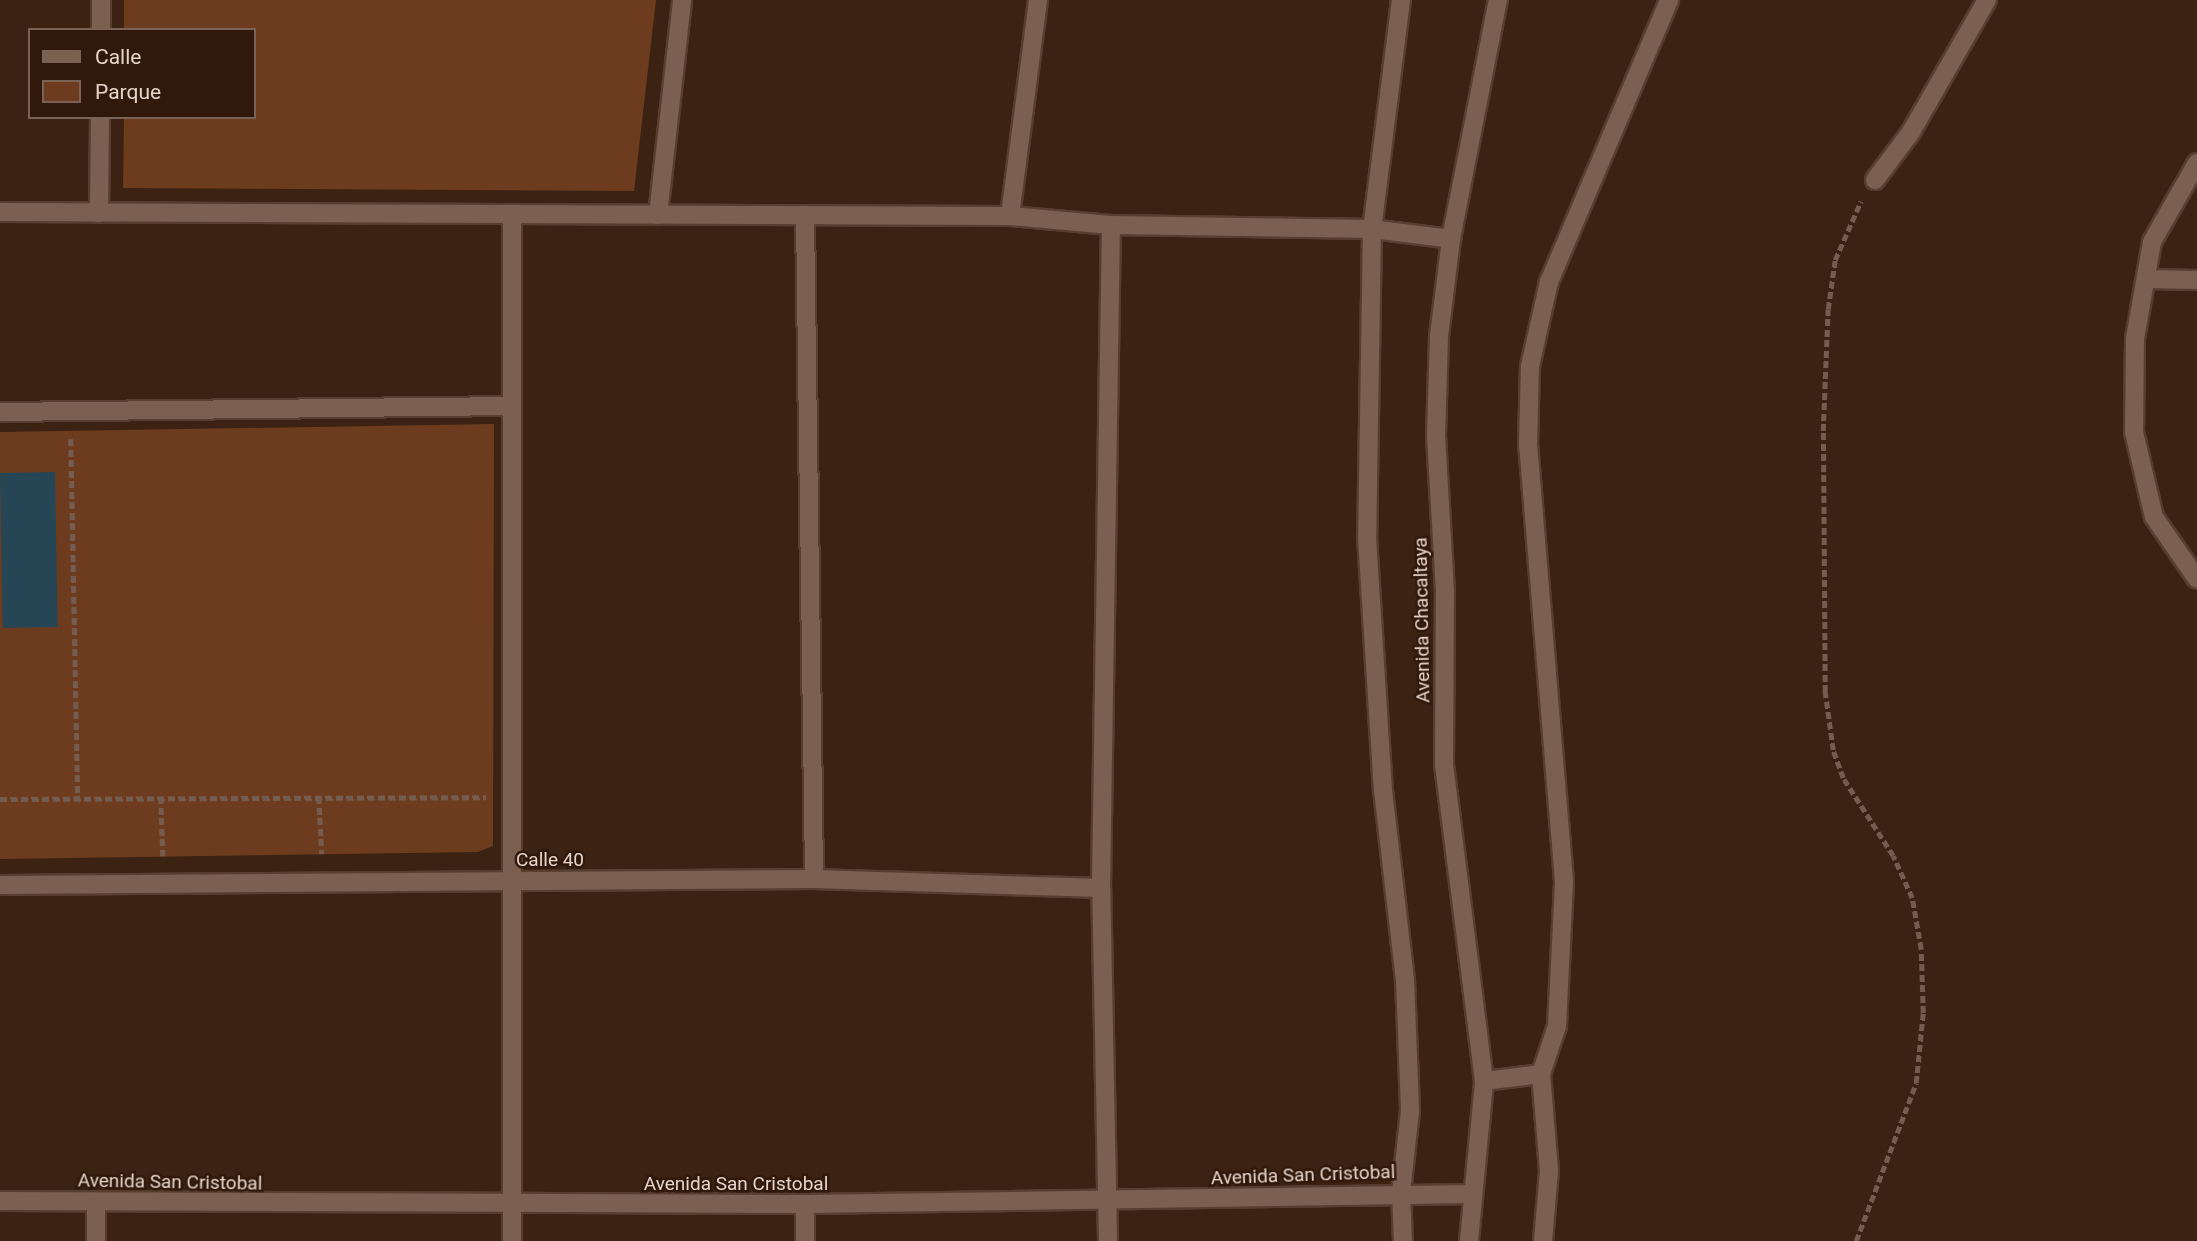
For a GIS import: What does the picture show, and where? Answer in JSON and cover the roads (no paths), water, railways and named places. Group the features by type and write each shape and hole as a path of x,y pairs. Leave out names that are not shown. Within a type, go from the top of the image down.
{"street":[{"path":"101,0 101,28"},
{"path":"658,215 682,0"},
{"path":"1010,216 1038,0"},
{"path":"1401,0 1372,229 1367,537 1383,790 1405,979 1410,1111 1401,1192 1404,1241"},
{"name":"Avenida Chacaltaya","path":"1469,1241 1484,1081 1444,765 1445,592 1436,436 1439,336 1451,239 1498,0"},
{"path":"1543,1241 1549,1171 1541,1074 1557,1026 1564,881 1528,446 1530,366 1549,282 1669,0"},
{"path":"1874,180 1912,132 1987,0"},
{"path":"99,213 100,119"},
{"path":"2197,163 2152,242 2135,338 2134,432 2154,517 2197,579"},
{"path":"0,212 1010,216 1111,225 1372,229 1451,239"},
{"path":"512,214 512,1241"},
{"path":"805,215 814,879"},
{"path":"1108,1241 1101,888 1111,225"},
{"path":"2146,279 2197,280"},
{"path":"0,412 512,406"},
{"name":"Calle 40","path":"0,885 814,879 1101,888"},
{"path":"1484,1081 1541,1074"},
{"name":"Avenida San Cristobal","path":"0,1201 512,1206 805,1205 1108,1202 1401,1192 1473,1194"},
{"path":"96,1202 96,1241"},
{"path":"805,1205 805,1241"}]}
